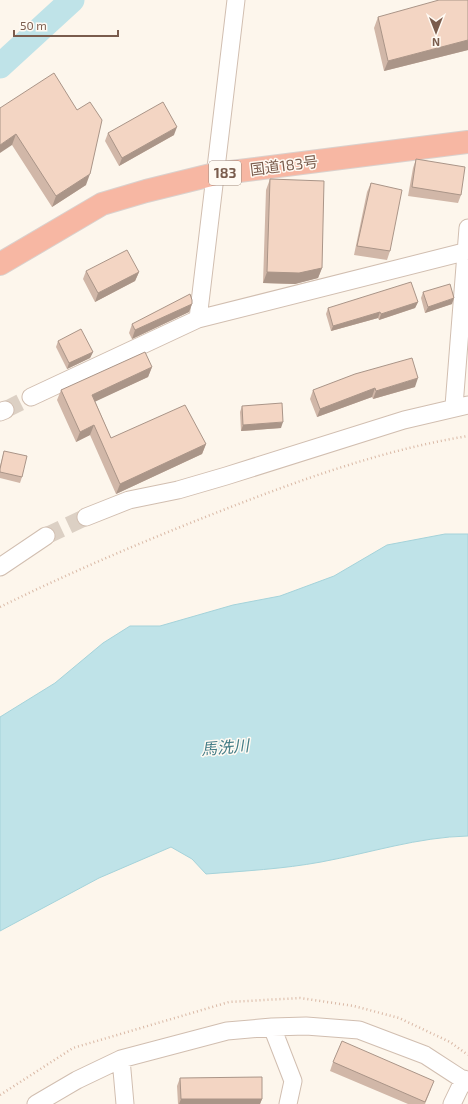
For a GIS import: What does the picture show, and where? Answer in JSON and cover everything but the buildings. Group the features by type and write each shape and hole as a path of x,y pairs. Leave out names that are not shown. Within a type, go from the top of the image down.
{"highway":[{"name":"国道183号","path":"0,264 102,204 146,190 215,174 468,142"}],"street":[{"path":"198,319 236,0"},
{"path":"86,517 129,500 178,490 404,420 461,406 468,228"},
{"path":"31,397 198,319 467,251"},
{"path":"0,567 46,536"},
{"path":"36,1104 77,1080 121,1059 227,1031 306,1026 359,1030 425,1055 466,1081 452,1104"},
{"path":"272,1027 293,1081 288,1104"},
{"path":"121,1059 125,1104"}],"path":[{"path":"0,607 75,570 280,488 364,460 468,436"}],"water":[{"name":"馬洗川","path":"445,534 468,534 468,836 412,842 307,864 264,870 206,874 192,859 171,847 99,878 0,931 0,717 55,683 103,643 130,626 160,626 233,605 280,596 334,576 387,545"}],"waterway":[{"path":"0,66 72,0"}],"tunnel":[{"path":"5,410 31,397"},
{"path":"46,536 86,517"}]}
